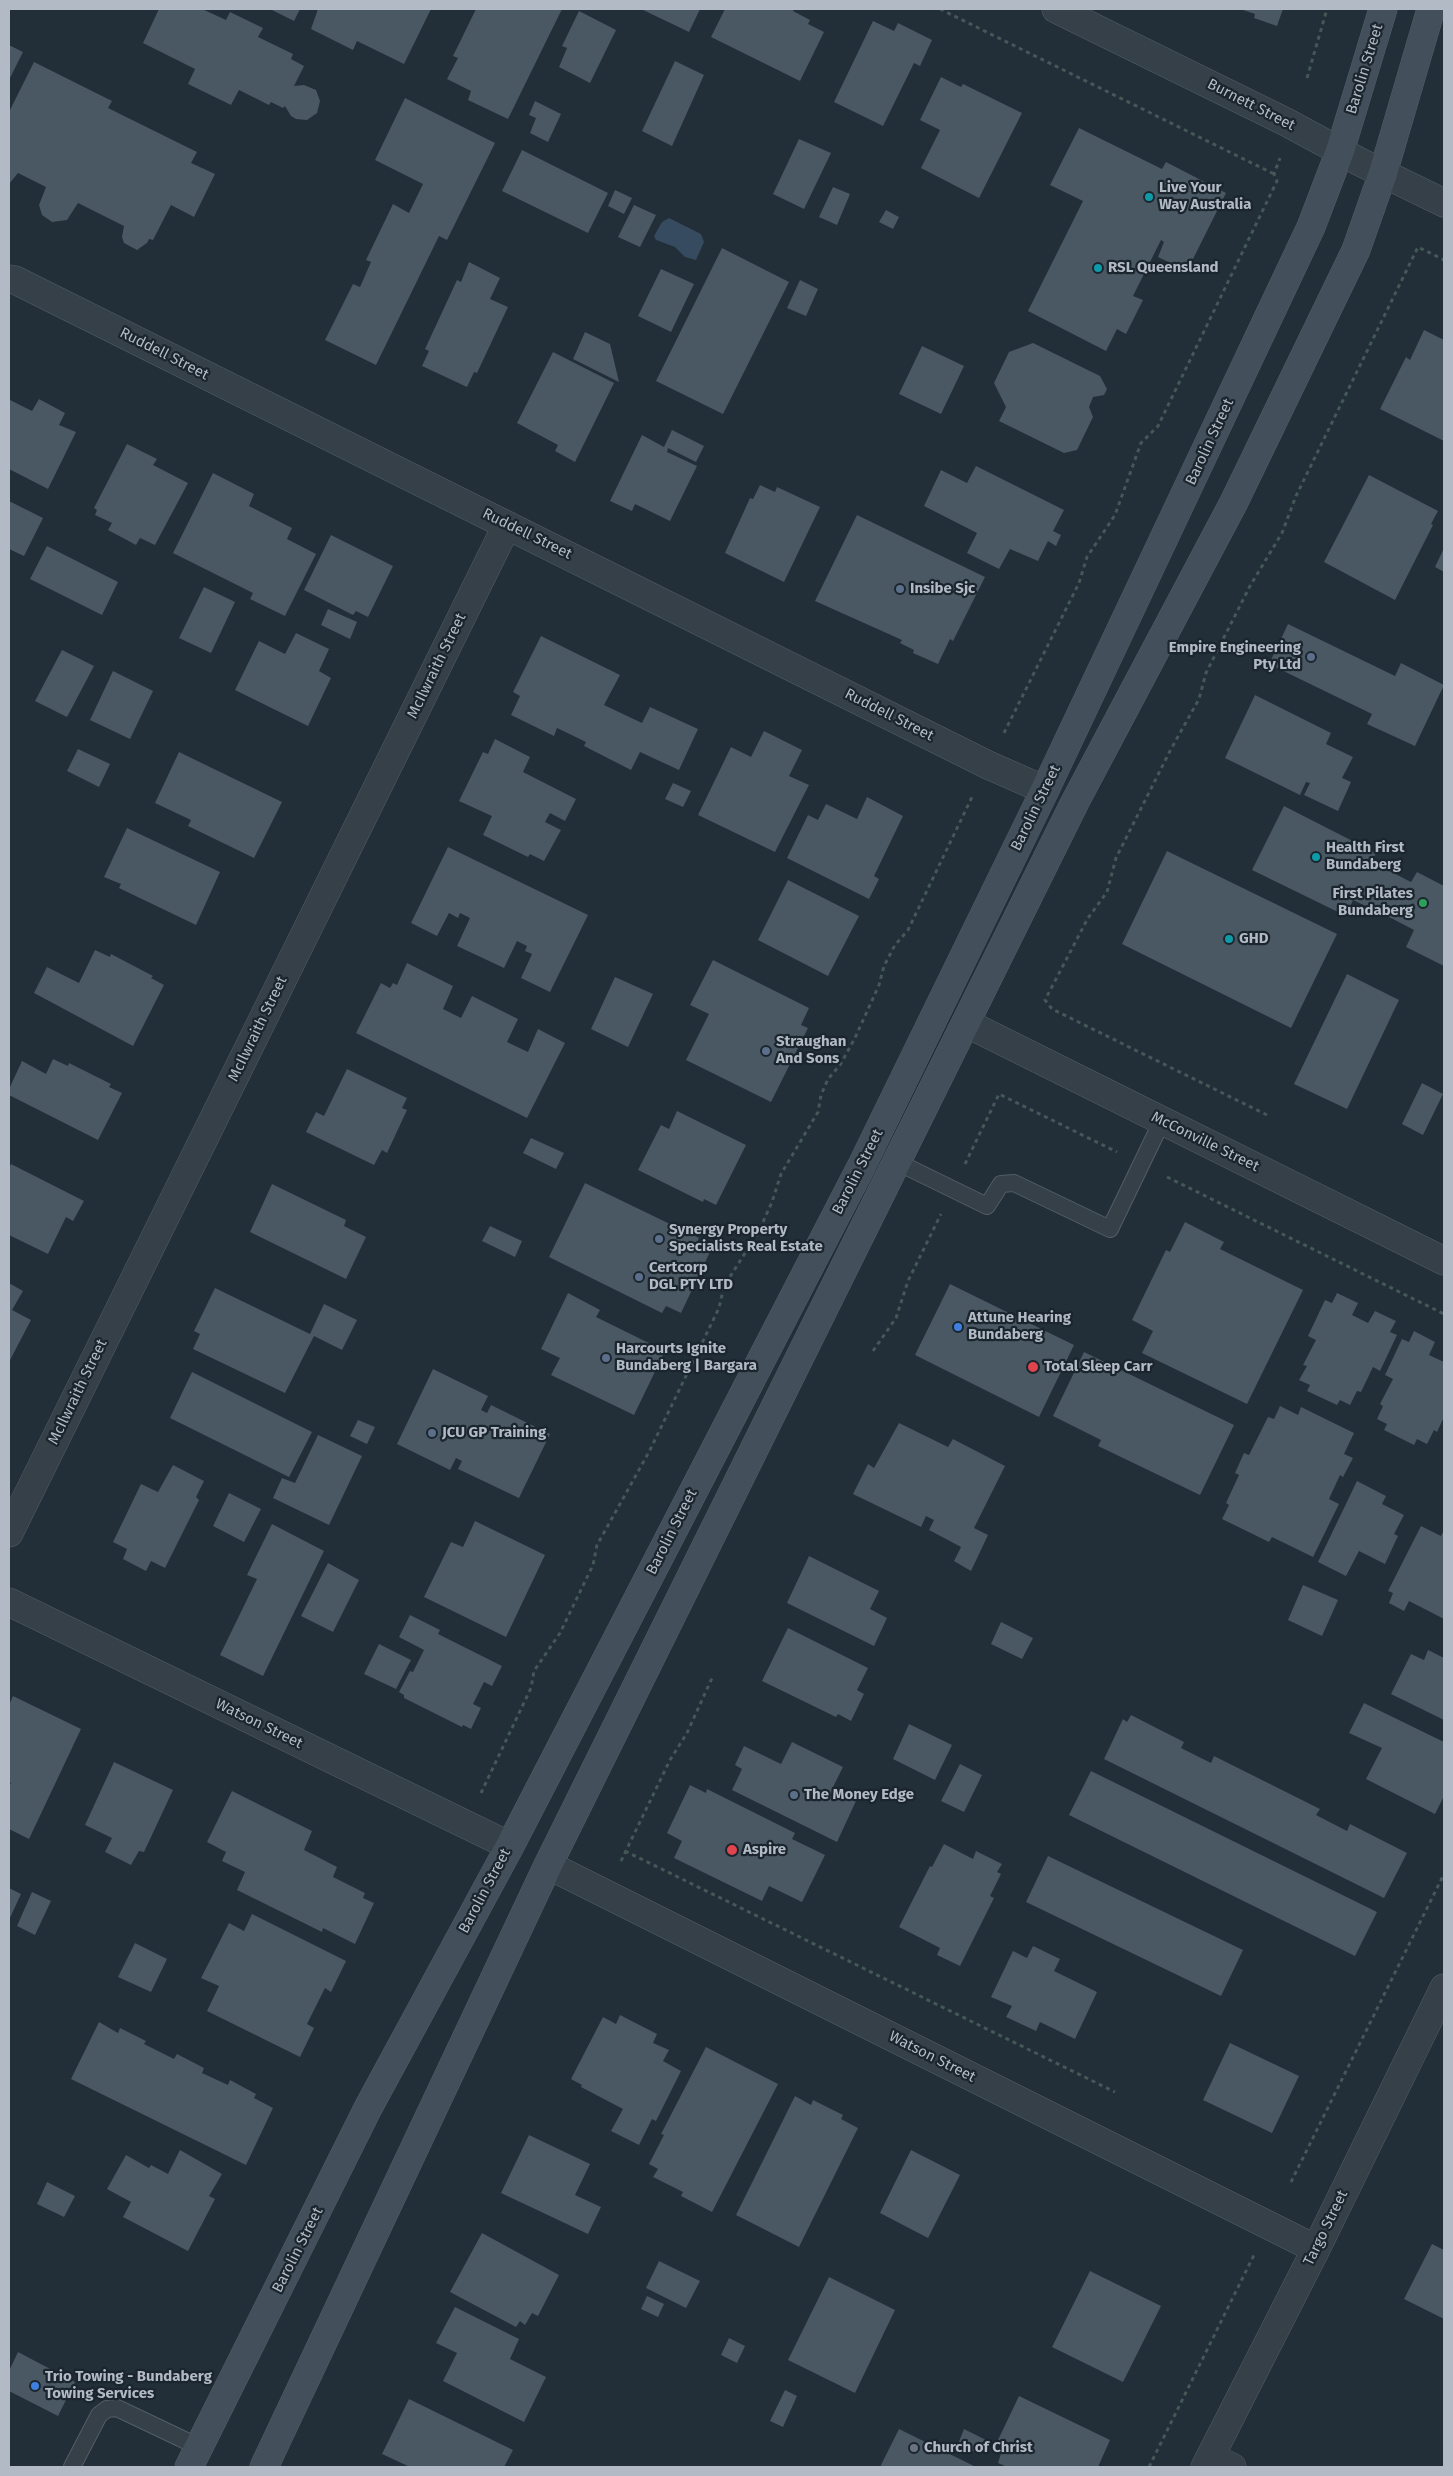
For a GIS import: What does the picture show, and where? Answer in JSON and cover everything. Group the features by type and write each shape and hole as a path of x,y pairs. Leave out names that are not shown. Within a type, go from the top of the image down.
{"main road":[{"name":"Barolin Street","path":"194,2457 368,2108 510,1846 861,1167 1045,790 1311,227 1340,151 1383,9"},
{"name":"Barolin Street","path":"264,2467 454,2069 548,1865 1075,802 1234,502 1356,250 1383,173 1431,9"}],"street":[{"name":"Burnett Street","path":"1056,9 1286,122 1444,204"},
{"name":"Ruddell Street","path":"9,279 15,280 979,760 1045,790"},
{"name":"McIlwraith Street","path":"9,1532 507,525"},
{"name":"McConville Street","path":"966,1023 1444,1261"},
{"name":"Watson Street","path":"9,1602 510,1846"},
{"name":"Watson Street","path":"548,1865 1316,2249"},
{"name":"Targo Street","path":"1216,2464 1316,2249 1444,1988"}],"lane":[{"path":"897,1162 987,1206 1001,1184 1014,1183 1110,1229 1162,1121"},
{"path":"72,2467 99,2415 107,2409 117,2408 194,2457"}],"path":[{"path":"940,9 1274,174"},
{"path":"1307,78 1327,9"},
{"path":"1004,733 1079,583 1087,557 1115,514 1141,443 1158,426 1277,182 1274,174 1280,158"},
{"path":"1267,1115 1052,1009 1046,1000 1088,918 1107,892 1116,858 1170,750 1199,699 1206,673 1250,586 1282,532 1300,487 1418,247 1444,260"},
{"path":"480,1796 530,1688 534,1671 560,1633 593,1565 597,1545 650,1452 719,1308 724,1286 758,1233 772,1202 781,1174 818,1112 821,1095 828,1079 840,1065 855,1038 879,985 884,966 895,945 908,930 974,794"},
{"path":"873,1351 896,1318 908,1281 999,1094 1444,1314"},
{"path":"621,1861 670,1760 687,1734 712,1678"},
{"path":"625,1851 1115,2092"},
{"path":"1291,2182 1444,1874"},
{"path":"1149,2467 1258,2248"}],"water":[{"path":"669,218 701,234 704,242 696,260 685,257 675,247 656,240 654,236 662,222"}],"building":[{"path":"159,9 202,9 226,20 230,12 263,28 258,37 293,54 291,59 304,66 294,86 304,85 316,90 320,101 317,113 307,120 296,119 291,116 285,106 283,108 271,102 269,105 239,90 231,105 188,84 195,69 143,43"},
{"path":"270,9 300,9 294,21"},
{"path":"318,9 431,9 404,64 357,41 353,50 311,29"},
{"path":"476,9 562,9 508,119 468,100 471,91 447,79 458,58 453,56"},
{"path":"641,9 700,9 689,32"},
{"path":"725,9 794,9 793,11 810,20 808,24 824,32 800,81 711,37"},
{"path":"1240,9 1283,9 1277,26 1254,18 1255,14"},
{"path":"579,11 616,30 590,83 559,67 567,48 562,46"},
{"path":"873,21 894,31 898,23 932,40 920,66 914,63 883,126 834,102"},
{"path":"9,45 23,52 9,80"},
{"path":"675,61 704,75 672,146 642,131"},
{"path":"34,62 112,101 108,108 197,152 191,163 215,174 194,217 171,205 153,240 149,239 147,243 137,250 124,243 122,237 124,226 78,203 67,220 52,222 42,215 39,205 46,187 18,173 9,184 9,112"},
{"path":"941,77 961,87 963,84 1022,113 979,198 921,168 940,130 920,120"},
{"path":"405,98 495,143 447,240 439,236 376,365 325,340 353,284 360,287 371,262 366,260 393,204 409,213 423,184 375,160"},
{"path":"535,101 561,114 548,142 530,133 536,118 529,115"},
{"path":"1079,128 1162,169 1166,162 1226,193 1187,271 1158,257 1164,242 1161,240 1133,296 1143,300 1126,334 1117,329 1106,351 1028,311 1083,201 1050,185"},
{"path":"799,139 831,153 804,209 773,194"},
{"path":"522,150 608,193 588,233 502,191"},
{"path":"833,187 850,194 837,225 819,217"},
{"path":"615,190 632,198 624,214 608,206"},
{"path":"634,205 656,215 640,247 618,237"},
{"path":"886,210 899,217 893,229 879,222"},
{"path":"722,248 789,282 723,414 656,381"},
{"path":"469,262 500,278 490,299 508,307 477,373 474,372 467,387 422,366 429,351 425,349 457,280 461,282"},
{"path":"661,269 694,284 671,332 638,316"},
{"path":"800,280 818,289 806,316 787,308"},
{"path":"1424,330 1444,340 1444,441 1380,409 1406,357 1410,360"},
{"path":"585,332 610,344 619,382 573,359"},
{"path":"1033,343 1100,376 1107,389 1104,395 1093,397 1089,407 1093,417 1077,450 1064,453 999,421 1006,407 994,383 1009,352"},
{"path":"922,346 964,366 941,414 899,394"},
{"path":"553,352 614,383 575,462 555,451 558,445 517,423"},
{"path":"39,399 65,413 59,425 76,432 48,489 9,469 9,402 10,400 32,411"},
{"path":"672,430 704,446 696,462 668,448 667,452 697,466 670,521 635,504 632,511 610,501 642,435 664,447"},
{"path":"127,444 157,459 153,465 188,483 155,545 140,538 136,545 108,530 112,523 95,515 97,510 94,508"},
{"path":"976,466 1064,510 1053,531 1061,535 1056,546 1048,541 1038,561 1010,549 999,569 967,553 977,533 924,506 941,470 967,483"},
{"path":"213,473 254,494 249,506 292,528 287,539 316,554 285,616 250,599 253,593 173,553"},
{"path":"1369,475 1438,511 1431,524 1433,525 1395,600 1324,562"},
{"path":"760,485 775,492 777,487 820,507 784,582 725,553 750,498 753,499"},
{"path":"9,501 43,518 24,556 9,549"},
{"name":"Insibe Sjc","path":"857,515 985,577 953,641 950,639 938,664 913,653 914,650 900,643 902,640 815,601"},
{"path":"331,535 393,566 368,617 356,611 353,615 304,590"},
{"path":"47,546 118,582 102,615 30,579"},
{"path":"1444,548 1444,572 1435,567"},
{"path":"204,587 235,602 211,653 179,638"},
{"path":"328,609 357,622 350,639 321,625"},
{"path":"1288,624 1395,676 1401,663 1444,685 1415,746 1367,724 1372,714 1269,664"},
{"path":"296,633 329,649 319,671 331,678 308,726 235,690 259,641 285,654"},
{"path":"541,636 620,675 604,705 642,723 650,707 698,729 679,770 640,752 631,770 584,746 586,742 557,728 554,736 511,715 520,696 513,692"},
{"path":"62,650 94,666 67,717 35,701"},
{"path":"113,671 153,691 130,739 90,720"},
{"path":"1255,695 1331,733 1326,744 1353,757 1342,778 1351,782 1338,811 1304,795 1310,783 1306,782 1300,795 1225,758"},
{"path":"764,731 802,750 789,776 809,785 775,852 698,815 731,747 751,757"},
{"path":"495,739 530,757 523,772 576,799 565,821 550,813 545,822 561,830 544,861 530,854 528,857 483,835 492,816 459,801 483,752 488,754"},
{"path":"78,749 110,764 99,787 67,771"},
{"path":"179,752 282,802 254,858 188,826 191,820 155,803"},
{"path":"673,783 691,791 683,807 665,799"},
{"path":"867,797 903,816 874,876 879,879 869,899 787,858 808,815 818,820 826,804 857,819"},
{"path":"1284,806 1376,853 1372,862 1411,882 1417,872 1444,886 1444,966 1406,947 1414,930 1393,919 1353,900 1350,907 1338,912 1252,870"},
{"path":"127,828 220,872 196,925 119,888 121,884 104,877"},
{"path":"448,847 588,915 550,992 521,978 532,954 525,951 527,946 517,941 504,968 457,946 470,918 460,913 458,918 449,913 437,936 411,923"},
{"name":"GHD","path":"1167,851 1337,934 1291,1028 1122,944"},
{"path":"788,880 859,916 828,976 758,940"},
{"path":"95,950 110,957 111,954 153,976 151,978 164,985 133,1046 34,993 47,967 79,983"},
{"path":"713,960 809,1008 801,1025 808,1028 771,1102 686,1060 709,1014 690,1005"},
{"path":"407,963 453,986 443,1009 461,1018 472,996 518,1019 507,1042 528,1052 538,1029 565,1043 527,1118 356,1033 381,983 390,988 393,983 397,985"},
{"path":"1347,974 1399,1000 1347,1109 1294,1084"},
{"path":"615,977 653,994 628,1047 591,1029"},
{"path":"53,1059 68,1066 69,1063 111,1084 109,1087 122,1093 98,1140 9,1095 9,1089 22,1061 46,1074"},
{"path":"347,1069 407,1098 402,1108 407,1110 387,1153 382,1150 374,1165 306,1132 316,1112 324,1116"},
{"path":"1422,1083 1443,1094 1423,1135 1402,1124"},
{"path":"677,1111 746,1145 716,1205 704,1199 703,1202 638,1170 661,1125 669,1129"},
{"path":"531,1138 564,1153 556,1169 523,1153"},
{"path":"11,1164 84,1201 73,1221 66,1217 48,1254 9,1235 9,1169"},
{"path":"585,1183 699,1238 696,1244 710,1252 681,1313 666,1306 662,1313 549,1257"},
{"path":"272,1184 346,1220 344,1226 366,1237 346,1279 250,1232"},
{"path":"1185,1222 1224,1242 1220,1249 1303,1290 1247,1404 1142,1353 1153,1331 1132,1320 1166,1250 1170,1252"},
{"path":"490,1226 522,1241 515,1257 482,1241"},
{"path":"9,1283 23,1291 12,1310 31,1320 9,1362"},
{"path":"950,1284 1074,1345 1039,1417 915,1355"},
{"path":"215,1288 310,1334 324,1304 357,1320 342,1350 314,1336 285,1393 193,1349 200,1334 194,1331"},
{"path":"568,1293 600,1310 596,1317 665,1351 634,1415 551,1375 560,1358 541,1349"},
{"path":"1337,1293 1358,1303 1352,1315 1368,1323 1375,1311 1396,1321 1390,1332 1397,1335 1380,1371 1373,1367 1361,1392 1357,1391 1350,1405 1340,1400 1337,1405 1307,1391 1310,1385 1299,1380 1307,1366 1303,1365 1316,1340 1308,1336 1325,1300 1332,1303"},
{"path":"1414,1331 1435,1342 1429,1355 1444,1362 1444,1417 1437,1432 1434,1430 1427,1444 1417,1439 1414,1445 1384,1430 1387,1424 1377,1419 1383,1406 1380,1404 1393,1379 1385,1375 1402,1339 1409,1342"},
{"path":"1084,1352 1234,1425 1200,1495 1098,1446 1101,1440 1053,1416"},
{"path":"433,1369 488,1396 481,1410 487,1413 491,1405 550,1434 519,1498 458,1469 462,1461 456,1458 450,1470 397,1444"},
{"path":"192,1372 312,1432 289,1477 170,1418"},
{"path":"1280,1406 1298,1415 1301,1407 1354,1433 1344,1454 1353,1458 1343,1477 1340,1475 1329,1499 1339,1504 1313,1557 1272,1537 1269,1542 1222,1519 1229,1505 1226,1503 1239,1475 1235,1473 1244,1453 1249,1455 1268,1417 1274,1419"},
{"path":"358,1420 375,1427 367,1444 350,1436"},
{"path":"899,1423 948,1447 953,1439 1005,1466 974,1528 988,1535 971,1571 954,1561 961,1547 929,1530 934,1520 926,1516 921,1527 853,1494 868,1464 874,1468"},
{"path":"318,1435 362,1456 329,1525 273,1498 282,1478 295,1483"},
{"path":"173,1465 204,1481 196,1497 199,1500 165,1568 151,1561 146,1571 123,1559 127,1549 113,1542 141,1484 158,1492"},
{"path":"1357,1481 1386,1496 1382,1504 1404,1515 1394,1534 1398,1536 1385,1564 1359,1551 1346,1576 1318,1562"},
{"path":"229,1493 261,1509 244,1542 213,1526"},
{"path":"475,1521 545,1555 506,1637 424,1597 451,1542 463,1547"},
{"path":"272,1524 324,1551 263,1676 220,1655 257,1579 247,1575"},
{"path":"1421,1526 1441,1536 1444,1530 1444,1619 1409,1601 1404,1611 1389,1603 1393,1593 1388,1591"},
{"path":"809,1556 879,1591 870,1609 887,1618 874,1646 787,1603"},
{"path":"328,1563 359,1580 333,1632 301,1616"},
{"path":"1303,1585 1338,1600 1322,1636 1288,1620"},
{"path":"410,1615 440,1630 438,1634 502,1666 492,1686 484,1682 473,1704 481,1708 471,1729 463,1725 462,1727 404,1698 404,1695 399,1692 410,1671 413,1672 424,1650 399,1637"},
{"path":"1001,1622 1033,1638 1022,1659 991,1644"},
{"path":"788,1628 868,1668 857,1690 864,1694 851,1721 838,1714 836,1717 762,1681"},
{"path":"379,1644 411,1660 396,1689 364,1674"},
{"path":"1428,1650 1444,1658 1444,1720 1391,1694 1411,1654 1424,1660"},
{"path":"13,1696 81,1729 29,1839 9,1829 9,1787 11,1783 9,1782 9,1705"},
{"path":"1364,1703 1444,1742 1444,1796 1435,1814 1366,1779 1382,1748 1349,1733"},
{"path":"1131,1715 1184,1742 1181,1748 1211,1763 1214,1756 1320,1809 1316,1815 1347,1831 1350,1824 1407,1853 1384,1898 1104,1759 1123,1719 1127,1722"},
{"path":"909,1724 952,1745 935,1780 893,1759"},
{"name":"The Money Edge","path":"792,1742 843,1767 832,1789 856,1801 837,1842 732,1790 742,1769 735,1765 744,1746 781,1764"},
{"path":"114,1762 173,1790 144,1852 139,1851 131,1865 105,1852 112,1838 85,1825"},
{"path":"960,1764 982,1775 964,1812 941,1801"},
{"path":"1091,1771 1377,1912 1355,1956 1069,1815"},
{"name":"Aspire","path":"690,1785 706,1793 707,1789 795,1833 792,1839 825,1855 802,1902 769,1886 762,1901 674,1858 682,1841 667,1833"},
{"path":"232,1791 312,1831 304,1850 337,1867 333,1877 365,1893 363,1898 374,1903 355,1944 323,1928 322,1932 237,1890 245,1872 222,1861 226,1852 207,1842"},
{"path":"944,1844 973,1859 976,1851 1002,1864 997,1872 1001,1874 990,1896 994,1898 960,1966 937,1955 940,1948 899,1927 930,1866 932,1867"},
{"path":"1048,1856 1243,1950 1221,1996 1026,1902"},
{"path":"9,1888 21,1894 9,1920"},
{"path":"32,1892 51,1901 35,1935 17,1926"},
{"path":"252,1914 346,1961 331,1992 325,1988 307,2024 314,2028 300,2057 207,2011 219,1986 201,1978 229,1923 244,1931"},
{"path":"135,1943 167,1959 151,1992 118,1977"},
{"path":"1033,1946 1060,1959 1054,1971 1097,1992 1075,2039 1040,2022 1036,2031 1006,2017 1012,2006 991,1997 1013,1951 1027,1958"},
{"path":"620,2015 657,2034 653,2043 669,2050 663,2061 681,2071 656,2121 652,2119 639,2145 611,2131 623,2109 581,2087 582,2085 571,2079 603,2017 616,2024"},
{"path":"99,2022 118,2033 120,2028 146,2041 144,2044 174,2059 177,2054 204,2068 202,2073 228,2085 230,2080 256,2094 254,2098 273,2108 246,2165 71,2079"},
{"path":"1230,2043 1299,2076 1272,2133 1203,2100"},
{"path":"706,2047 778,2084 712,2212 681,2196 683,2192 653,2177 658,2169 649,2164 664,2135 661,2134"},
{"path":"795,2096 811,2105 813,2100 843,2115 841,2119 858,2128 799,2247 736,2215"},
{"path":"529,2135 590,2164 575,2195 601,2207 588,2234 501,2193"},
{"path":"180,2150 222,2174 209,2196 215,2199 188,2251 123,2217 131,2202 107,2189 126,2155 149,2168 151,2165 168,2174"},
{"path":"911,2150 960,2175 928,2238 880,2213"},
{"path":"47,2182 75,2196 64,2217 37,2204"},
{"path":"482,2233 559,2275 538,2316 532,2313 525,2325 520,2321 516,2327 450,2292"},
{"path":"1432,2244 1444,2250 1444,2319 1404,2299"},
{"path":"659,2261 700,2281 686,2308 646,2288"},
{"path":"1090,2271 1161,2306 1123,2382 1052,2347"},
{"path":"829,2277 895,2310 855,2393 788,2360"},
{"path":"647,2296 664,2304 658,2317 641,2309"},
{"path":"455,2307 519,2339 510,2359 546,2377 524,2422 443,2381 457,2353 436,2343"},
{"path":"729,2338 745,2346 737,2363 721,2355"},
{"path":"18,2352 75,2382 58,2416 9,2391 9,2371"},
{"path":"785,2390 797,2396 783,2427 770,2421"},
{"path":"1019,2396 1110,2440 1098,2467 1007,2467 998,2463 1004,2444 998,2440"},
{"path":"409,2399 513,2450 504,2467 410,2467 382,2454"},
{"name":"Church of Christ","path":"899,2429 976,2467 880,2467"},
{"path":"964,2429 986,2440 979,2454 958,2444"}],"place":[{"name":"Live Your Way Australia","path":"1149,197"},
{"name":"RSL Queensland","path":"1098,268"},
{"name":"Insibe Sjc","path":"900,589"},
{"name":"Empire Engineering Pty Ltd","path":"1311,657"},
{"name":"Health First Bundaberg","path":"1316,857"},
{"name":"First Pilates Bundaberg","path":"1423,903"},
{"name":"GHD","path":"1229,939"},
{"name":"Straughan And Sons","path":"766,1051"},
{"name":"Synergy Property Specialists Real Estate","path":"659,1239"},
{"name":"Certcorp DGL PTY LTD","path":"639,1277"},
{"name":"Attune Hearing Bundaberg","path":"958,1327"},
{"name":"Harcourts Ignite Bundaberg | Bargara","path":"606,1358"},
{"name":"Total Sleep Carr","path":"1033,1367"},
{"name":"JCU GP Training","path":"432,1433"},
{"name":"The Money Edge","path":"794,1795"},
{"name":"Aspire","path":"732,1850"},
{"name":"Trio Towing - Bundaberg Towing Services","path":"35,2386"},
{"name":"Church of Christ","path":"914,2448"}]}
